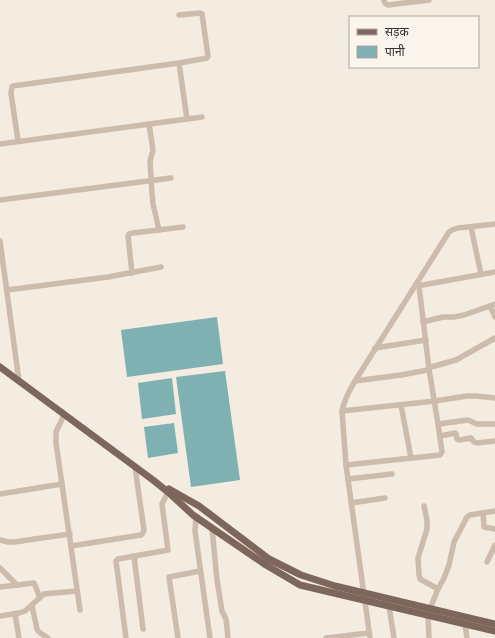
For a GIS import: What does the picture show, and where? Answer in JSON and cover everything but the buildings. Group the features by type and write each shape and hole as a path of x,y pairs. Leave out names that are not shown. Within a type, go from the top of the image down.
{"main road":[{"path":"0,367 153,480 196,517 266,566 300,585 364,596 429,612 465,624 495,631"},
{"path":"153,480 199,506 269,559 301,575 389,606 495,624"}],"street":[{"path":"384,0 384,3 388,5 429,0"},
{"path":"18,142 11,93 13,86 206,59 208,56 202,14 179,15"},
{"path":"179,63 187,119"},
{"path":"0,144 202,117"},
{"path":"149,124 152,150 150,161 153,204 159,230"},
{"path":"0,200 171,178"},
{"path":"326,638 369,635 346,465 342,411 346,397 417,286 449,232 452,230 495,224"},
{"path":"132,273 128,236 131,233 183,227"},
{"path":"471,227 481,274"},
{"path":"0,241 19,381"},
{"path":"7,290 108,277 161,267"},
{"path":"417,286 495,272"},
{"path":"346,465 441,455 442,453 424,322 417,286"},
{"path":"424,322 443,317 464,315 493,305 495,317"},
{"path":"376,348 426,340"},
{"path":"355,381 428,370 456,360 494,340"},
{"path":"342,411 472,396 495,398"},
{"path":"401,405 411,458"},
{"path":"64,415 58,428 56,443 80,610"},
{"path":"438,424 468,420 477,424 495,424"},
{"path":"440,436 455,433 457,439 459,440 471,438 475,443 495,441"},
{"path":"71,546 141,535 143,533 144,530 135,467"},
{"path":"348,479 392,474"},
{"path":"0,494 62,484"},
{"path":"126,638 116,561 118,559 168,550 162,506 168,492"},
{"path":"351,503 385,498"},
{"path":"424,506 427,529 418,558 418,575 420,579 438,588"},
{"path":"429,638 429,612 449,565 454,542 467,517 470,515 495,511"},
{"path":"483,513 484,527 495,529"},
{"path":"196,517 195,531 210,638"},
{"path":"212,528 217,580 222,611 226,619 228,638"},
{"path":"0,540 14,542 70,534"},
{"path":"487,562 495,545"},
{"path":"134,556 142,630"},
{"path":"0,568 17,585"},
{"path":"178,638 170,577 200,571"},
{"path":"0,587 34,583 40,598"},
{"path":"0,616 25,611 43,595 77,590"},
{"path":"32,606 37,629 48,638"},
{"path":"389,606 394,638"},
{"path":"15,614 19,638"},
{"path":"465,624 467,638"}],"water":[{"path":"217,317 223,364 127,377 121,330"},
{"path":"225,371 240,480 191,487 176,377"},
{"path":"172,378 176,414 142,419 138,383"},
{"path":"174,423 178,453 148,458 144,427"}]}
